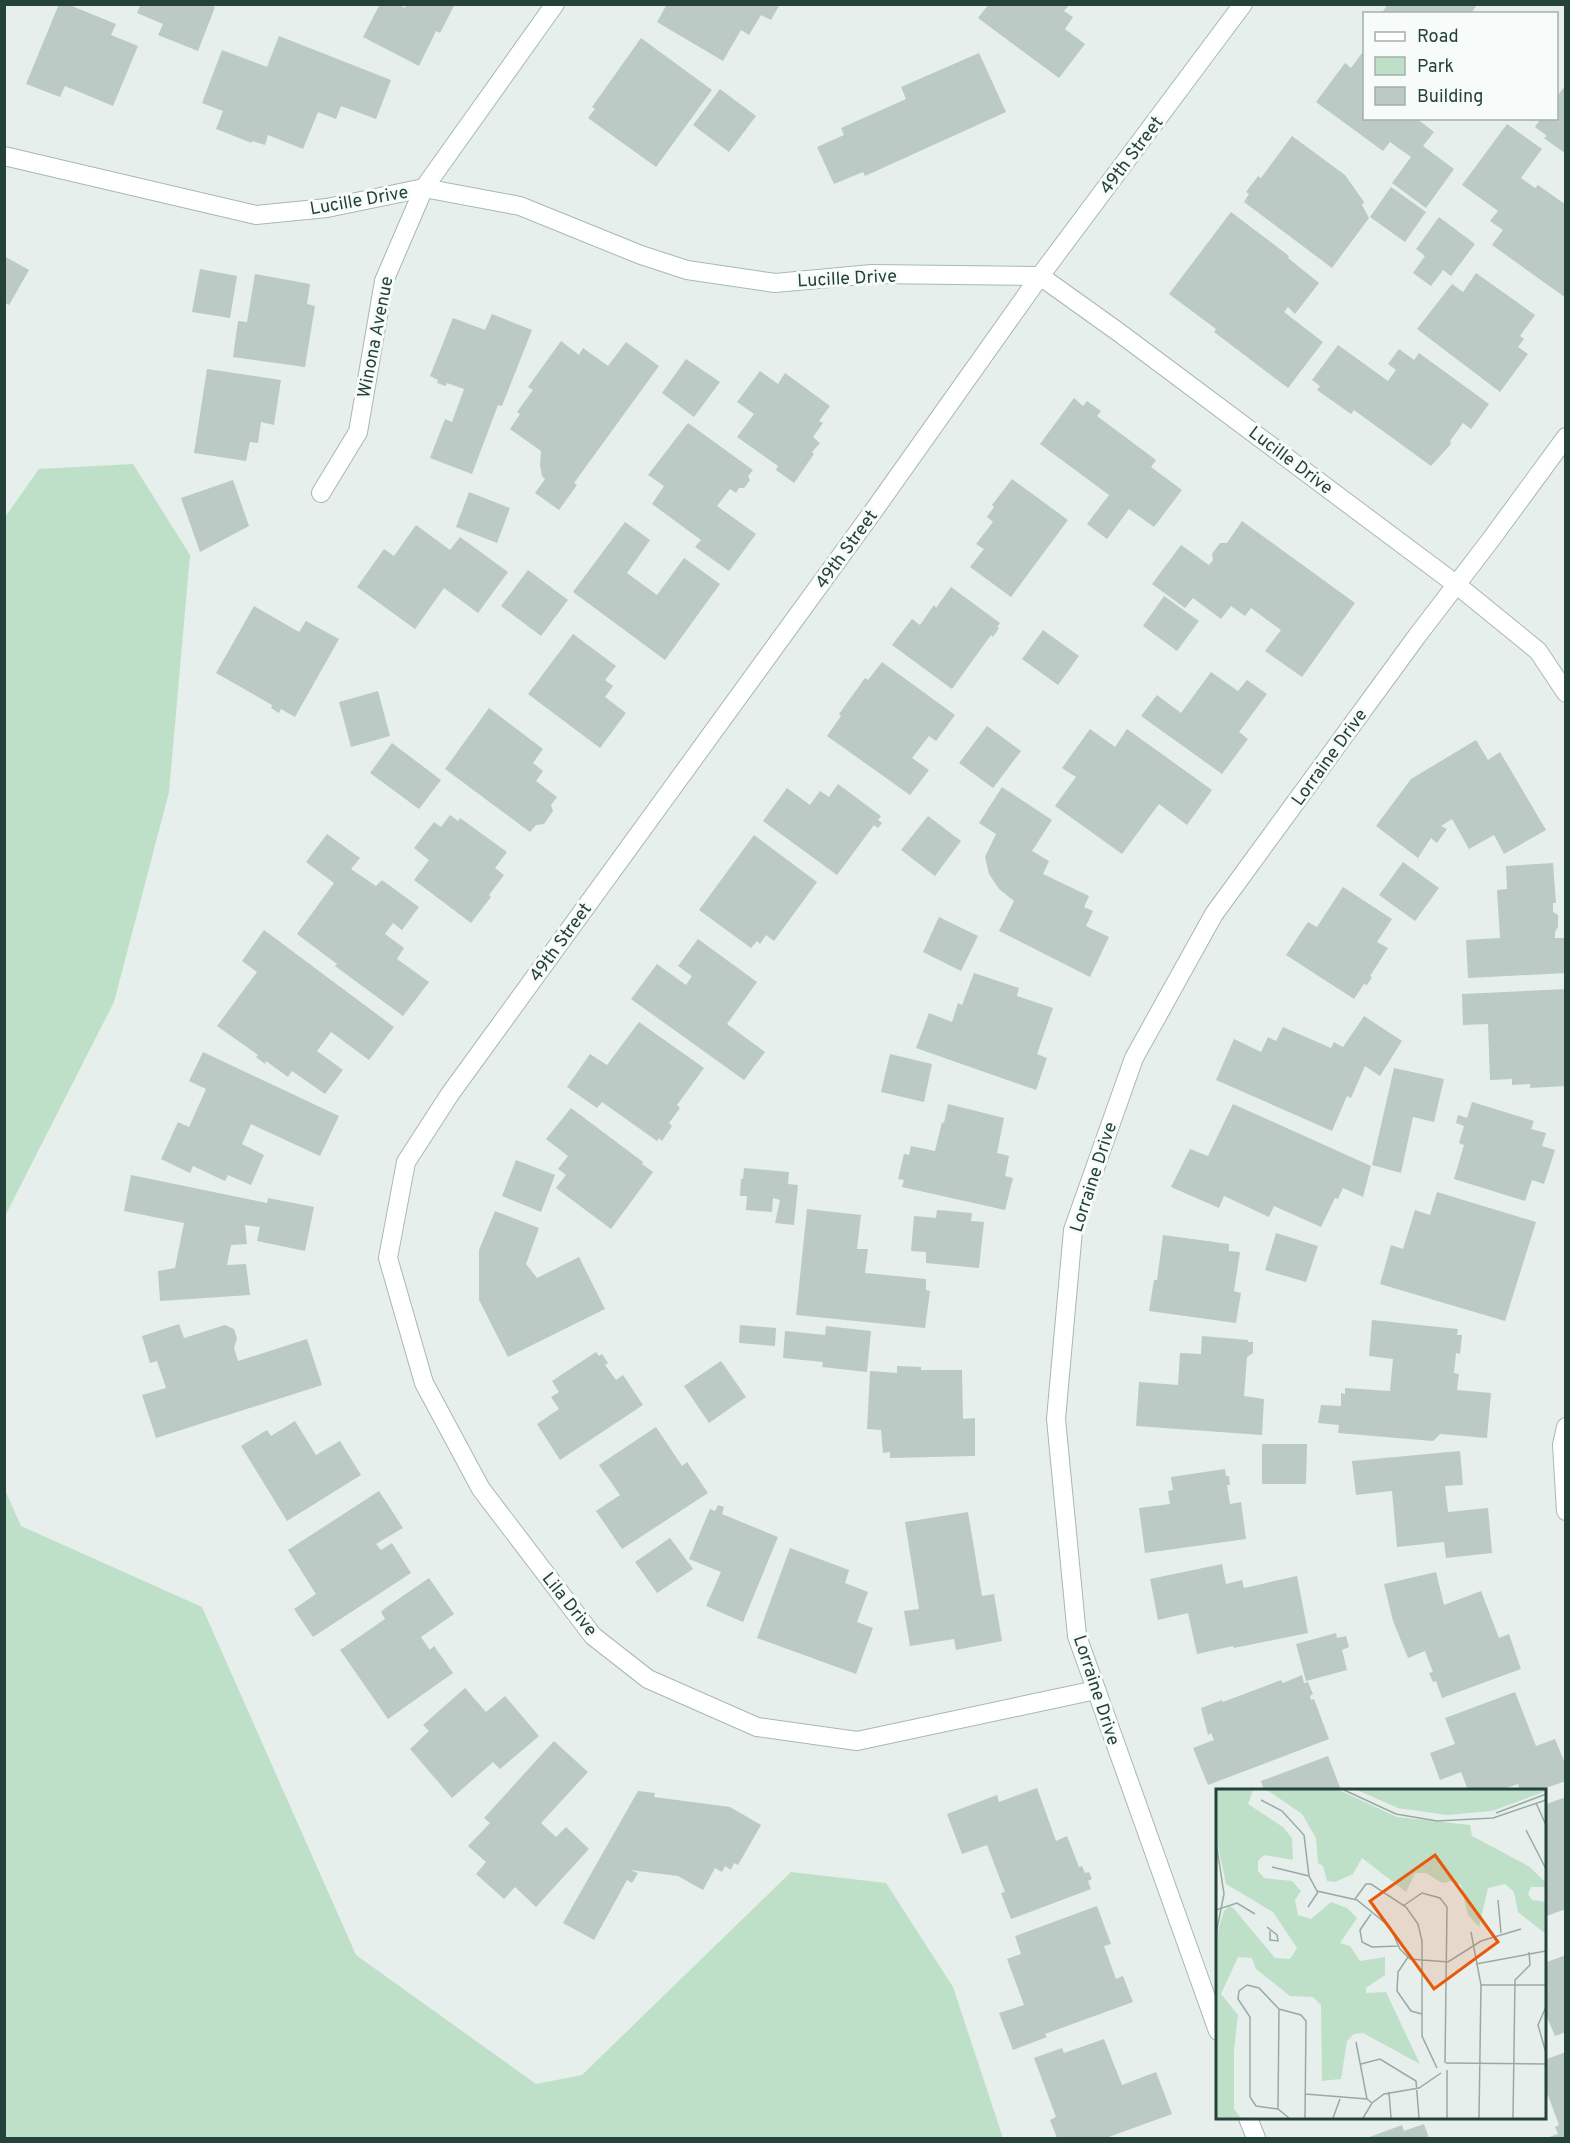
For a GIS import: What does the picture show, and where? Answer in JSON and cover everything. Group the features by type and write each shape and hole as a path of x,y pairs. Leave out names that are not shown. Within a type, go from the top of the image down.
{"street":[{"name":"Winona Avenue","path":"321,493 358,432 384,281 424,188 555,4"},
{"name":"49th Street","path":"450,1094 877,506 1040,276 1243,4"},
{"name":"Lucille Drive","path":"4,156 256,215 327,208 424,188 520,206 641,255 687,270 776,282 872,274 1040,276 1112,327 1457,585 1538,651 1566,693"},
{"name":"Lorraine Drive","path":"1216,2025 1077,1636 1056,1419 1073,1230 1134,1058 1214,914 1410,645 1566,437"},
{"name":"Lila Drive","path":"450,1094 406,1162 388,1258 424,1383 475,1478 481,1489 593,1635 648,1679 757,1727 857,1742 1096,1690"},
{"path":"1566,1427 1562,1445 1566,1511"},
{"path":"1248,2119 1256,2139"}],"green space":[{"path":"133,464 190,555 169,792 114,1002 5,1216 5,517 39,469"},
{"path":"5,1490 21,1526 202,1607 356,1955 536,2084 582,2075 791,1872 886,1883 953,1987 1003,2138 5,2138"}],"building":[{"path":"59,4 67,4 116,24 111,35 138,46 113,106 65,86 60,97 26,84"},
{"path":"141,4 207,4 215,7 198,51 158,35 163,24 137,13"},
{"path":"380,4 398,4 405,8 407,4 455,4 440,33 436,31 419,66 363,37"},
{"path":"667,4 780,4 771,20 761,15 749,35 741,30 723,61 657,22"},
{"path":"1388,4 1477,4 1472,12 1382,12"},
{"path":"988,5 1069,5 1064,11 1073,17 1065,29 1085,44 1059,78 978,18"},
{"path":"279,36 391,80 376,119 341,106 336,119 318,112 303,149 268,135 265,145 252,141 252,143 216,129 223,111 202,103 222,50 267,67"},
{"path":"641,38 712,90 656,167 588,118 595,109 592,107"},
{"path":"979,53 1006,112 865,176 863,172 834,184 817,147 844,135 841,128 906,99 901,87"},
{"path":"1363,54 1363,120 1419,120 1434,132 1423,146 1454,169 1426,208 1392,183 1411,157 1390,142 1383,151 1316,102 1345,63 1351,68"},
{"path":"1566,85 1566,154 1544,138 1547,136 1535,127 1540,120 1558,120 1558,95"},
{"path":"720,89 756,116 729,152 693,125"},
{"path":"1507,124 1542,149 1521,178 1535,188 1538,185 1566,205 1566,298 1492,245 1503,230 1490,221 1498,211 1462,185"},
{"path":"1292,136 1345,175 1364,202 1362,205 1369,218 1332,268 1244,202 1249,194 1246,192 1258,176 1261,178"},
{"path":"1391,187 1426,212 1405,242 1370,217"},
{"path":"1231,212 1289,256 1288,258 1319,283 1295,314 1288,307 1284,312 1323,342 1288,388 1214,332 1216,329 1169,294"},
{"path":"1439,217 1475,244 1451,276 1443,270 1431,286 1413,273 1425,256 1416,249"},
{"path":"4,256 29,270 9,305 4,302"},
{"path":"200,269 237,276 230,318 192,312"},
{"path":"1476,273 1535,315 1520,336 1524,339 1518,347 1528,354 1500,392 1417,329 1452,284 1463,292"},
{"path":"255,274 310,284 307,304 315,306 305,367 233,357 238,321 247,322"},
{"path":"492,314 532,330 502,406 498,405 472,474 430,458 445,419 452,422 464,389 447,383 446,386 437,383 438,380 430,376 453,318 485,330"},
{"path":"561,341 579,355 583,348 608,366 626,342 659,366 574,483 577,485 559,510 535,493 545,479 542,476 540,465 541,451 510,429 520,414 517,412 533,390 528,387"},
{"path":"1338,345 1388,381 1396,370 1388,364 1399,349 1414,360 1419,353 1489,404 1471,429 1463,423 1450,441 1451,444 1431,466 1354,410 1351,414 1317,390 1320,386 1312,380"},
{"path":"686,359 720,382 694,417 662,393"},
{"path":"207,369 281,380 274,425 261,422 258,443 250,442 246,461 194,453"},
{"path":"760,371 778,384 785,373 830,406 819,421 823,423 813,437 820,443 812,452 814,454 794,483 776,470 778,466 737,437 754,414 737,402"},
{"path":"1074,398 1083,406 1087,401 1101,411 1097,416 1156,460 1151,467 1182,490 1154,527 1129,509 1107,539 1087,524 1109,495 1040,444"},
{"path":"688,423 753,470 744,488 739,488 736,493 730,489 717,506 756,534 729,571 695,547 701,540 652,504 664,486 648,475"},
{"path":"1012,479 1068,520 1011,597 970,567 984,549 976,544 993,522 987,517 994,507 992,505"},
{"path":"233,480 249,526 200,552 181,498"},
{"path":"469,492 510,508 497,543 456,527"},
{"path":"1242,521 1355,603 1302,677 1265,651 1281,630 1251,608 1245,616 1231,606 1221,619 1193,598 1185,608 1152,584 1181,545 1209,565 1213,560 1212,554 1220,543 1227,543"},
{"path":"625,522 650,540 627,573 657,595 684,558 720,584 665,660 573,592"},
{"path":"416,525 450,550 460,537 508,572 478,613 444,588 415,629 357,587 384,549 394,556"},
{"path":"528,570 568,600 541,636 501,606"},
{"path":"951,587 1000,623 993,637 991,635 952,689 892,645 912,619 920,625"},
{"path":"1164,596 1199,621 1177,651 1143,626"},
{"path":"254,606 299,632 306,621 339,639 295,717 281,709 279,713 271,708 272,705 216,673"},
{"path":"1043,630 1079,656 1058,685 1022,659"},
{"path":"573,634 616,666 605,680 613,686 605,697 626,713 600,748 528,694"},
{"path":"882,662 955,715 936,741 929,736 912,758 929,770 910,795 827,736 841,716 839,714 865,678 868,680"},
{"path":"1211,672 1238,691 1247,680 1267,694 1239,732 1248,739 1222,774 1141,716 1157,695 1181,713"},
{"path":"378,691 390,736 351,747 339,702"},
{"path":"489,708 543,749 533,763 543,771 536,781 557,797 551,805 553,811 544,824 536,825 530,832 445,769"},
{"path":"987,726 1021,751 993,788 959,763"},
{"path":"1090,729 1115,747 1127,729 1212,790 1187,825 1159,804 1122,854 1055,806 1076,777 1062,768"},
{"path":"1476,740 1488,760 1500,752 1546,830 1504,854 1494,835 1469,849 1452,819 1441,826 1447,829 1437,843 1431,838 1418,858 1376,826 1411,779"},
{"path":"392,743 441,780 419,809 370,773"},
{"path":"838,784 881,816 878,820 882,823 878,828 874,825 837,875 763,821 787,788 810,805 820,791 829,797"},
{"path":"1002,787 1052,820 1032,851 1049,861 1043,874 1089,896 1084,907 1093,911 1086,926 1109,937 1090,977 999,931 1014,901 999,889 989,874 985,857 996,834 979,823"},
{"path":"450,815 458,821 460,818 507,852 495,868 504,875 471,923 414,880 429,860 414,848 434,822 441,827"},
{"path":"928,816 961,841 935,876 901,850"},
{"path":"327,834 360,858 351,869 376,886 382,880 419,907 402,930 393,923 385,934 404,948 397,959 429,982 403,1016 335,966 337,964 297,934 334,883 306,862"},
{"path":"754,835 817,882 774,941 766,935 760,944 757,941 751,948 699,910"},
{"path":"1403,862 1439,888 1415,921 1379,895"},
{"path":"1553,863 1556,903 1553,903 1553,912 1558,915 1555,938 1566,938 1566,973 1468,978 1466,940 1500,938 1497,890 1507,889 1506,866"},
{"path":"1343,887 1392,919 1377,942 1388,948 1370,976 1372,977 1367,985 1364,984 1354,999 1286,955 1308,922 1317,927"},
{"path":"939,917 978,936 961,971 923,952"},
{"path":"264,930 394,1027 369,1060 331,1032 317,1051 343,1070 325,1094 292,1071 288,1077 266,1061 265,1064 256,1057 258,1055 217,1026 257,972 242,961"},
{"path":"698,939 757,982 727,1024 765,1052 744,1080 631,999 657,964 686,985 692,976 678,966"},
{"path":"974,973 1019,988 1017,996 1053,1008 1037,1054 1047,1058 1036,1090 916,1048 929,1013 952,1022 958,1003 962,1005"},
{"path":"1566,989 1566,1086 1530,1088 1530,1084 1512,1085 1512,1079 1490,1080 1488,1024 1463,1025 1462,994"},
{"path":"1364,1016 1402,1041 1380,1076 1365,1066 1351,1098 1347,1096 1332,1131 1216,1080 1234,1039 1261,1052 1268,1037 1276,1041 1283,1027 1331,1048 1334,1042 1343,1047"},
{"path":"639,1022 704,1068 677,1105 680,1108 669,1123 672,1126 662,1141 659,1138 657,1141 602,1102 597,1108 567,1087 590,1054 607,1065"},
{"path":"203,1052 339,1116 320,1156 251,1124 242,1144 264,1155 251,1185 228,1175 225,1181 193,1166 190,1173 161,1159 178,1122 189,1127 206,1089 189,1081"},
{"path":"890,1054 932,1064 924,1102 881,1092"},
{"path":"1394,1068 1444,1079 1434,1122 1413,1117 1401,1173 1372,1165"},
{"path":"1472,1102 1534,1121 1531,1129 1546,1133 1542,1146 1555,1150 1544,1184 1532,1180 1525,1201 1454,1179 1464,1145 1459,1143 1464,1126 1456,1123 1458,1115 1467,1118"},
{"path":"948,1104 1004,1118 997,1153 1009,1156 1005,1176 1013,1178 1005,1210 902,1187 904,1180 898,1179 904,1154 909,1155 911,1146 935,1151"},
{"path":"1233,1104 1371,1166 1363,1197 1343,1188 1338,1199 1335,1198 1321,1227 1274,1206 1269,1217 1224,1196 1219,1208 1171,1187 1190,1149 1208,1156"},
{"path":"571,1108 653,1172 611,1229 556,1188 566,1175 558,1169 568,1156 546,1139"},
{"path":"516,1160 555,1175 541,1212 502,1196"},
{"path":"744,1168 789,1172 788,1184 798,1185 794,1225 775,1223 780,1200 773,1198 772,1212 746,1210 747,1196 740,1196"},
{"path":"131,1175 267,1203 268,1198 314,1207 305,1251 257,1241 260,1227 245,1225 247,1244 231,1245 227,1265 246,1264 250,1295 160,1301 158,1271 175,1268 184,1223 124,1211"},
{"path":"1437,1192 1536,1222 1505,1321 1380,1284 1391,1245 1403,1249 1415,1210 1430,1215"},
{"path":"807,1209 861,1215 857,1249 868,1249 865,1273 926,1279 926,1290 930,1291 925,1328 796,1315"},
{"path":"937,1210 972,1213 971,1221 984,1222 979,1268 926,1263 926,1252 911,1251 914,1216 936,1218"},
{"path":"495,1211 539,1228 526,1264 537,1278 579,1257 605,1309 508,1357 479,1300 479,1250"},
{"path":"1276,1233 1318,1246 1306,1282 1265,1270"},
{"path":"1163,1235 1229,1244 1229,1251 1240,1252 1234,1291 1241,1293 1236,1323 1149,1311 1154,1280 1157,1280"},
{"path":"1372,1320 1458,1329 1457,1335 1462,1335 1460,1354 1456,1353 1454,1373 1459,1374 1457,1390 1491,1393 1487,1438 1440,1434 1433,1441 1338,1433 1339,1425 1318,1423 1321,1405 1341,1406 1341,1393 1345,1394 1345,1388 1390,1391 1393,1359 1369,1356"},
{"path":"179,1324 184,1338 225,1325 234,1329 237,1338 234,1348 238,1361 307,1339 322,1385 156,1438 142,1395 166,1388 157,1361 150,1363 142,1336"},
{"path":"740,1325 776,1328 775,1346 739,1343"},
{"path":"826,1326 871,1331 867,1372 822,1367 823,1362 783,1358 785,1331 825,1335"},
{"path":"1202,1336 1253,1342 1253,1353 1247,1357 1244,1396 1264,1399 1262,1435 1136,1426 1139,1382 1178,1385 1180,1353 1201,1354"},
{"path":"596,1352 599,1356 602,1354 608,1363 605,1365 616,1380 623,1375 643,1405 560,1460 537,1424 559,1409 551,1397 559,1392 552,1381"},
{"path":"721,1361 746,1397 709,1423 684,1386"},
{"path":"897,1366 921,1367 921,1370 962,1370 963,1419 975,1418 975,1456 890,1458 890,1452 883,1453 881,1430 867,1429 870,1371 897,1373"},
{"path":"295,1421 316,1455 340,1441 361,1475 287,1521 241,1446 267,1430 271,1436"},
{"path":"656,1427 682,1466 687,1462 708,1493 622,1549 596,1511 620,1495 599,1465"},
{"path":"1262,1444 1307,1444 1306,1484 1262,1484"},
{"path":"1460,1451 1463,1485 1445,1486 1448,1512 1488,1508 1492,1553 1446,1558 1444,1542 1397,1547 1392,1491 1356,1495 1352,1461"},
{"path":"1225,1469 1226,1476 1229,1476 1230,1485 1227,1485 1230,1504 1241,1502 1246,1539 1145,1553 1139,1508 1170,1504 1168,1491 1173,1490 1171,1477"},
{"path":"379,1491 403,1528 376,1544 381,1550 392,1543 411,1573 313,1637 294,1609 316,1594 288,1550"},
{"path":"718,1505 724,1507 722,1514 778,1537 743,1622 706,1606 721,1572 689,1559 710,1509 715,1511"},
{"path":"968,1512 982,1596 994,1594 1002,1641 956,1650 954,1639 910,1646 904,1611 919,1609 905,1522"},
{"path":"670,1538 693,1569 657,1593 635,1562"},
{"path":"790,1548 849,1570 845,1583 868,1592 857,1622 873,1628 856,1674 757,1638"},
{"path":"1222,1564 1226,1584 1242,1580 1244,1588 1297,1576 1308,1633 1197,1654 1188,1613 1158,1620 1150,1579"},
{"path":"1436,1572 1444,1605 1481,1591 1499,1638 1509,1634 1521,1669 1442,1698 1436,1681 1433,1682 1429,1673 1433,1672 1425,1651 1408,1658 1393,1621 1384,1584"},
{"path":"429,1578 454,1614 421,1637 430,1650 434,1646 453,1673 388,1719 340,1650 385,1619 381,1612 384,1609"},
{"path":"1336,1633 1337,1638 1346,1636 1349,1647 1342,1650 1347,1670 1306,1681 1296,1644"},
{"path":"1302,1675 1304,1683 1308,1682 1313,1694 1310,1696 1311,1700 1314,1699 1329,1739 1208,1785 1193,1748 1214,1740 1211,1733 1208,1735 1201,1708"},
{"path":"465,1688 486,1712 505,1696 539,1736 500,1769 493,1762 452,1798 410,1749 429,1731 423,1725"},
{"path":"1515,1692 1536,1746 1555,1739 1566,1766 1566,1781 1543,1789 1520,1789 1518,1784 1503,1789 1468,1789 1461,1772 1440,1780 1430,1753 1455,1744 1445,1718"},
{"path":"554,1741 588,1772 541,1823 556,1837 566,1827 589,1849 536,1907 515,1887 504,1899 476,1874 486,1862 468,1846 490,1823 484,1818"},
{"path":"1328,1756 1341,1789 1264,1789 1261,1781"},
{"path":"1037,1788 1056,1841 1067,1836 1079,1867 1082,1866 1085,1873 1089,1872 1092,1879 1088,1881 1091,1889 1011,1919 1001,1893 1005,1892 987,1845 962,1854 947,1814 997,1795 999,1802"},
{"path":"638,1791 655,1793 654,1797 730,1807 761,1825 738,1865 734,1863 731,1870 725,1866 722,1872 715,1868 703,1890 678,1876 630,1870 638,1873 632,1883 627,1880 594,1940 563,1923"},
{"path":"1566,1797 1566,1909 1546,1916 1546,1804"},
{"path":"1097,1906 1111,1944 1104,1946 1116,1979 1123,1976 1133,2002 1045,2034 1047,2037 1013,2050 999,2013 1024,2005 1007,1959 1021,1954 1015,1936"},
{"path":"1566,1955 1566,2032 1555,2036 1546,2015 1546,1962"},
{"path":"1104,2039 1122,2085 1156,2072 1172,2114 1106,2138 1057,2138 1050,2120 1056,2117 1034,2058 1062,2048 1064,2053"},
{"path":"1566,2052 1566,2138 1546,2138 1558,2134 1555,2127 1559,2125 1548,2095 1546,2096 1546,2059"},
{"path":"1424,2124 1429,2138 1367,2138 1402,2125 1404,2131"}]}
